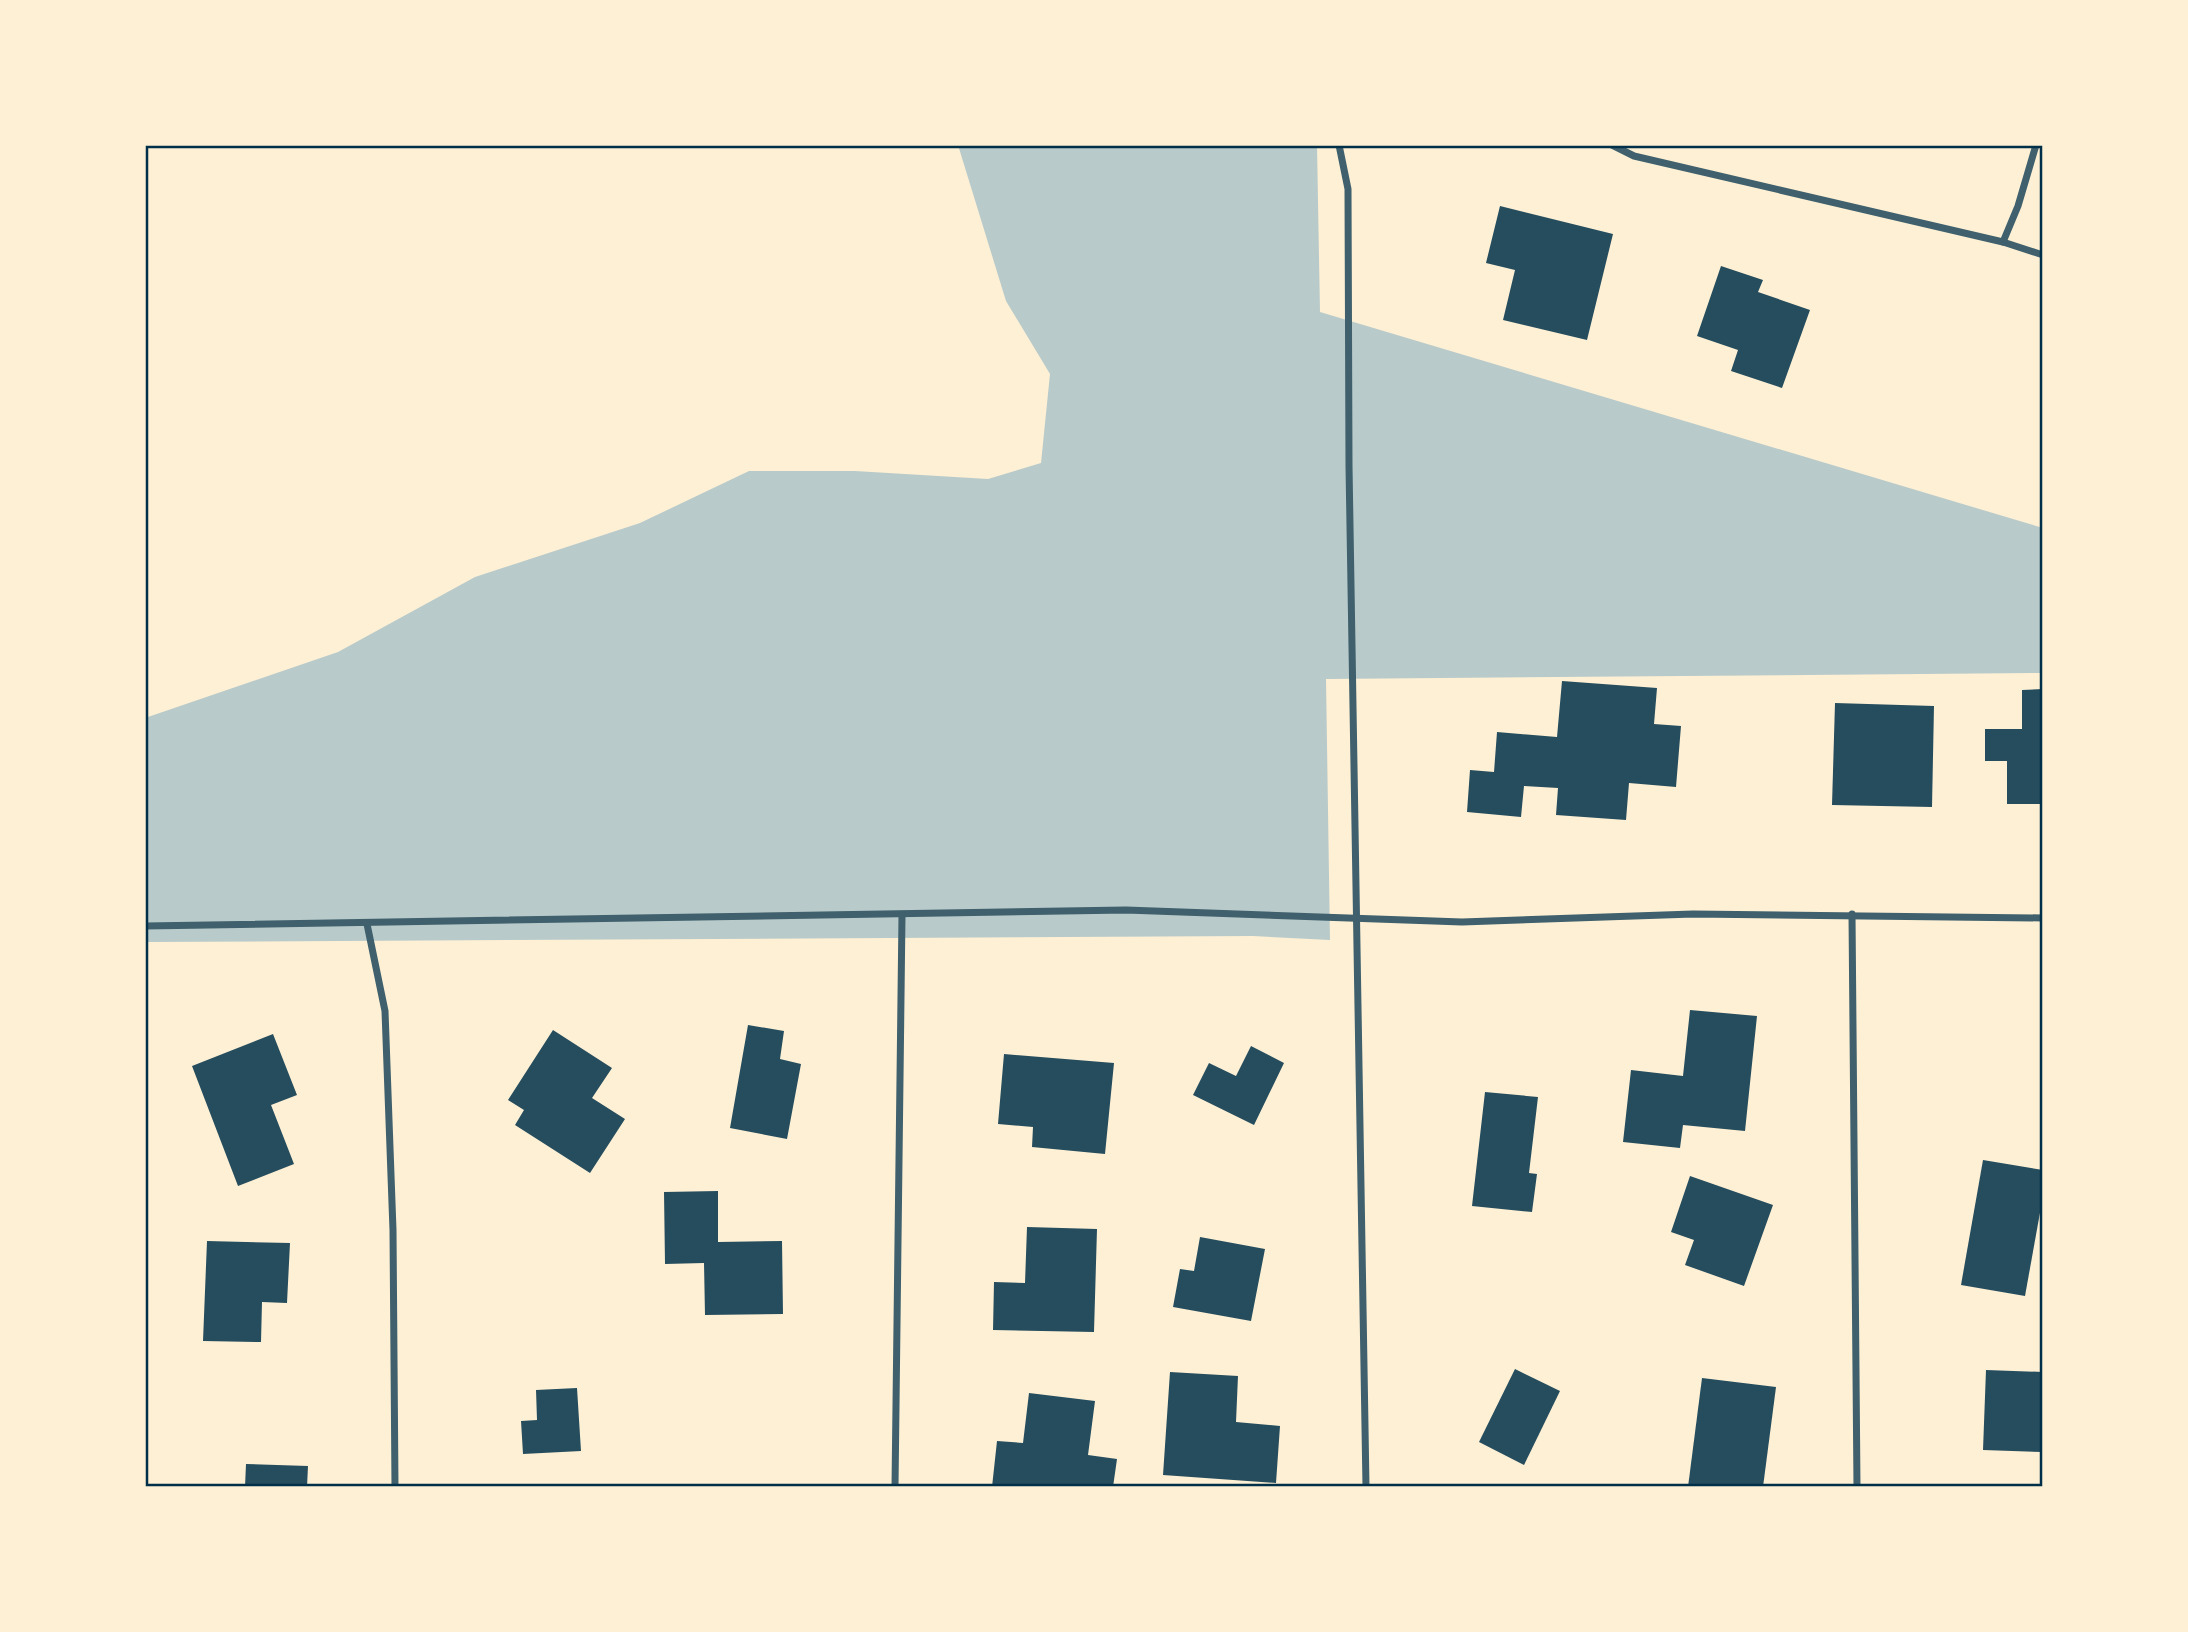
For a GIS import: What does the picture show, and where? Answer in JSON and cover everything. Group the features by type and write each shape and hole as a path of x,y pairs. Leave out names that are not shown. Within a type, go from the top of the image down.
{"street":[{"path":"1339,145 1348,189 1349,466 1366,1487"},
{"path":"1612,145 1634,156 2003,242 2043,255"},
{"path":"2003,242 2018,206 2036,145"},
{"path":"145,926 1126,910 1358,916 1462,922 1693,914 2043,918"},
{"path":"1852,914 1857,1487"},
{"path":"895,1487 902,915"},
{"path":"367,924 385,1011 393,1230 395,1487"}],"shaded area":[{"path":"958,145 1317,145 1320,312 2043,528 2043,673 1326,679 1330,940 1253,936 145,942 145,718 338,652 475,577 640,523 749,471 855,471 988,479 1041,463 1050,374 1006,301"}],"building":[{"path":"1500,206 1613,234 1587,340 1503,320 1515,270 1486,263"},
{"path":"1721,266 1763,280 1758,292 1810,310 1782,388 1731,371 1738,350 1697,336"},
{"path":"1562,681 1657,688 1654,724 1681,726 1676,787 1629,783 1626,820 1556,815 1558,788 1524,786 1521,817 1467,812 1470,770 1494,772 1497,732 1557,737"},
{"path":"2043,689 2043,804 2007,804 2007,761 1985,761 1985,729 2022,729 2022,690"},
{"path":"1835,703 1934,706 1932,807 1832,805"},
{"path":"1690,1010 1757,1016 1745,1131 1683,1125 1680,1148 1623,1142 1631,1070 1683,1076"},
{"path":"748,1025 784,1031 780,1059 801,1064 787,1139 730,1128"},
{"path":"553,1030 612,1068 592,1098 625,1119 590,1173 515,1125 524,1110 508,1100"},
{"path":"273,1034 297,1095 271,1105 294,1164 238,1186 192,1066"},
{"path":"1251,1046 1284,1063 1254,1125 1193,1095 1209,1063 1236,1076"},
{"path":"1004,1054 1114,1063 1105,1154 1032,1147 1033,1127 998,1124"},
{"path":"1485,1092 1538,1097 1529,1173 1537,1174 1532,1212 1472,1206"},
{"path":"1983,1160 2043,1170 2043,1196 2025,1296 1961,1285"},
{"path":"1690,1176 1773,1205 1744,1286 1685,1265 1694,1240 1671,1232"},
{"path":"718,1191 718,1242 782,1241 783,1314 705,1315 704,1263 665,1264 664,1192"},
{"path":"1027,1227 1097,1229 1094,1332 993,1330 994,1282 1025,1283"},
{"path":"1200,1237 1265,1249 1251,1321 1173,1307 1180,1269 1194,1271"},
{"path":"207,1241 290,1243 287,1303 262,1302 261,1342 203,1341"},
{"path":"1515,1369 1560,1391 1524,1465 1479,1442"},
{"path":"1986,1370 2043,1372 2043,1452 1983,1450"},
{"path":"1170,1372 1238,1376 1236,1422 1280,1426 1276,1483 1163,1475"},
{"path":"1702,1378 1776,1387 1763,1487 1688,1487"},
{"path":"577,1388 581,1451 523,1454 521,1421 537,1420 536,1390"},
{"path":"1029,1393 1095,1401 1088,1455 1117,1459 1113,1487 992,1487 997,1441 1023,1443"},
{"path":"246,1464 308,1466 307,1487 245,1487"}]}
